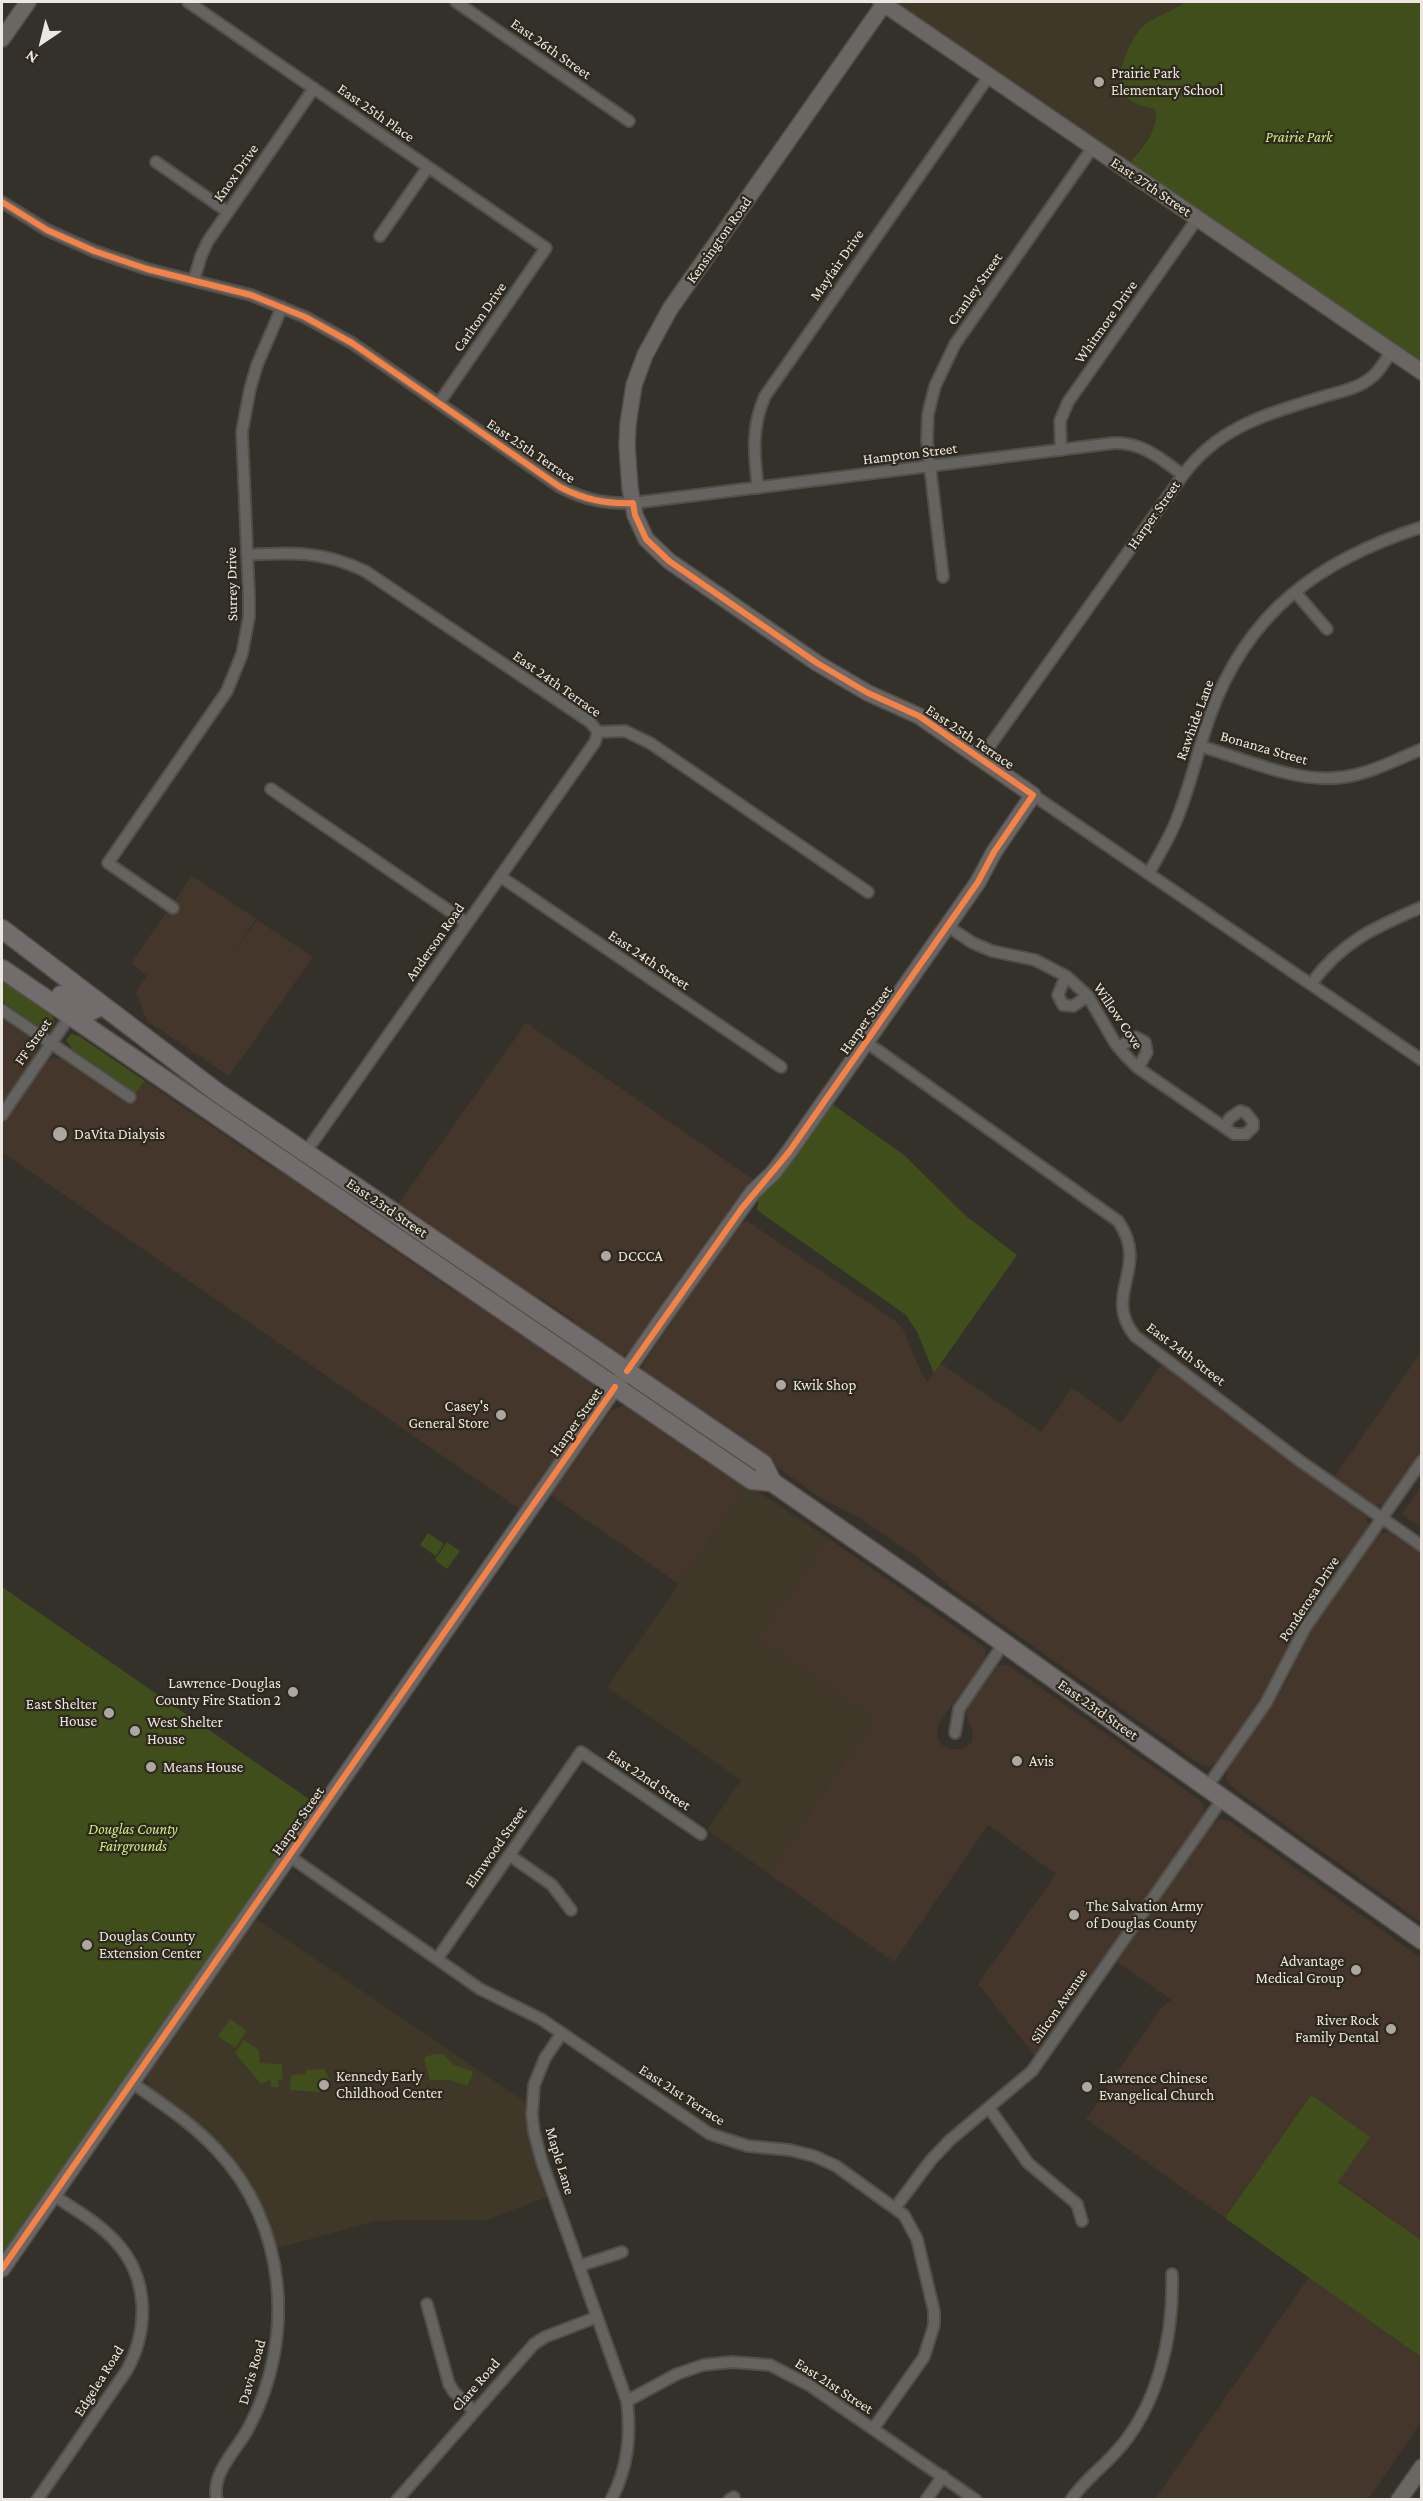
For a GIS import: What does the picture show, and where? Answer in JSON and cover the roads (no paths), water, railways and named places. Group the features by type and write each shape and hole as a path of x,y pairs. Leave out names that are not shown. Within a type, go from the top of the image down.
{"main road":[{"name":"East 23rd Street","path":"2,929 202,1081 763,1464 772,1482 1004,1643 1422,1940"},
{"path":"2,957 84,1010 93,1011 101,1006"},
{"name":"East 23rd Street","path":"2,969 752,1480 772,1482"}],"street":[{"path":"2,39 28,2"},
{"name":"East 25th Place","path":"189,2 546,248"},
{"name":"East 26th Street","path":"456,2 470,6 629,121"},
{"name":"East 27th Street","path":"883,3 1422,372"},
{"name":"Kensington Road","path":"633,503 628,466 628,424 634,385 652,339 670,309 883,3"},
{"name":"Mayfair Drive","path":"758,488 754,458 755,427 765,396 989,76"},
{"name":"Knox Drive","path":"194,280 207,241 314,88"},
{"name":"Cranley Street","path":"943,577 927,441 928,414 935,386 947,357 1093,147"},
{"path":"156,162 228,212"},
{"path":"380,236 428,167"},
{"name":"East 25th Terrace","path":"2,202 47,230 94,251 147,269 251,295 282,307 352,343 566,490 584,499 599,502 633,503 635,514 646,539 669,561 818,663 868,693 920,716 1422,1060"},
{"name":"Whitmore Drive","path":"1061,450 1060,421 1068,402 1197,219"},
{"name":"Carlton Drive","path":"439,403 546,248"},
{"name":"Surrey Drive","path":"173,908 108,863 219,705 236,672 249,617 242,455 245,413 257,365 282,307"},
{"name":"Harper Street","path":"981,759 1183,475 1203,451 1228,432 1247,422 1360,385 1378,372 1391,352"},
{"name":"Hampton Street","path":"633,503 1128,443 1140,446 1183,475"},
{"name":"Rawhide Lane","path":"1149,873 1178,817 1218,696 1238,658 1266,620 1310,579 1359,550 1422,527"},
{"name":"East 24th Terrace","path":"247,555 309,553 330,557 365,571 590,722 598,732 625,731 650,743 868,892"},
{"path":"1295,592 1327,629"},
{"name":"Anderson Road","path":"294,1169 595,742 598,732"},
{"name":"Bonanza Street","path":"1200,746 1294,774 1331,778 1377,768 1422,749"},
{"path":"271,789 467,923"},
{"name":"Harper Street","path":"2,2269 615,1387 742,1208 789,1152 948,926 978,882 999,844 1033,795"},
{"name":"East 24th Street","path":"501,877 781,1067"},
{"path":"1311,984 1335,955 1351,942 1422,907"},
{"name":"Willow Cove","path":"948,926 973,943 992,951 1035,960 1066,976 1088,996 1118,1047 1138,1068 1224,1127"},
{"path":"1066,976 1058,995 1063,1005 1073,1006 1088,996"},
{"path":"2,1010 130,1097"},
{"name":"FF Street","path":"2,1115 70,1016"},
{"path":"1118,1047 1136,1037 1145,1042 1147,1052 1138,1068"},
{"name":"East 24th Street","path":"866,1042 1118,1221 1128,1238 1131,1252 1122,1300 1123,1317 1135,1336 1300,1461 1422,1546"},
{"name":"Ponderosa Drive","path":"1207,1787 1266,1703 1305,1628 1422,1461"},
{"path":"955,1733 958,1709 1004,1643"},
{"name":"East 22nd Street","path":"580,1752 701,1834"},
{"name":"Elmwood Street","path":"437,1959 580,1752"},
{"name":"Silicon Avenue","path":"895,2208 943,2147 1032,2071 1223,1798"},
{"path":"509,1855 552,1885 571,1910"},
{"name":"East 21st Terrace","path":"289,1856 480,1989 541,2019 710,2134 748,2146 790,2150 814,2156 836,2166 909,2220 917,2239 934,2311 934,2325 924,2357 873,2429"},
{"name":"Maple Lane","path":"562,2033 539,2070 533,2093 532,2115 542,2162 627,2401 629,2426 627,2454 623,2471 611,2499"},
{"name":"Davis Road","path":"131,2082 188,2122 235,2170 260,2215 273,2256 279,2296 277,2341 273,2361 259,2408 216,2480 217,2499"},
{"path":"989,2108 1028,2163 1077,2204 1083,2221"},
{"name":"Edgelea Road","path":"37,2499 127,2370 135,2355 143,2317 139,2285 126,2255 108,2234 53,2195"},
{"path":"579,2266 622,2252"},
{"path":"1071,2499 1119,2448 1136,2427 1146,2407 1168,2336 1172,2302 1172,2274"},
{"path":"428,2304 449,2384 474,2411"},
{"name":"Clare Road","path":"397,2499 534,2344 545,2337 597,2317"},
{"name":"East 21st Street","path":"627,2401 690,2369 718,2363 770,2365 794,2376 976,2499"},
{"path":"1399,2499 1422,2467"},
{"path":"926,2499 943,2476"}],"place":[{"name":"Prairie Park Elementary School","path":"1099,82"},
{"name":"DaVita Dialysis","path":"60,1134"},
{"name":"DCCCA","path":"606,1256"},
{"name":"Kwik Shop","path":"781,1385"},
{"name":"Casey's General Store","path":"501,1415"},
{"name":"Lawrence-Douglas County Fire Station 2","path":"293,1692"},
{"name":"East Shelter House","path":"109,1713"},
{"name":"West Shelter House","path":"135,1731"},
{"name":"Avis","path":"1017,1761"},
{"name":"Means House","path":"151,1767"},
{"name":"The Salvation Army of Douglas County","path":"1074,1915"},
{"name":"Douglas County Extension Center","path":"87,1945"},
{"name":"Advantage Medical Group","path":"1356,1970"},
{"name":"River Rock Family Dental","path":"1391,2029"},
{"name":"Kennedy Early Childhood Center","path":"324,2085"},
{"name":"Lawrence Chinese Evangelical Church","path":"1087,2087"}],"park label":[{"name":"Prairie Park","path":"1299,137"},
{"name":"Douglas County Fairgrounds","path":"133,1838"}]}
